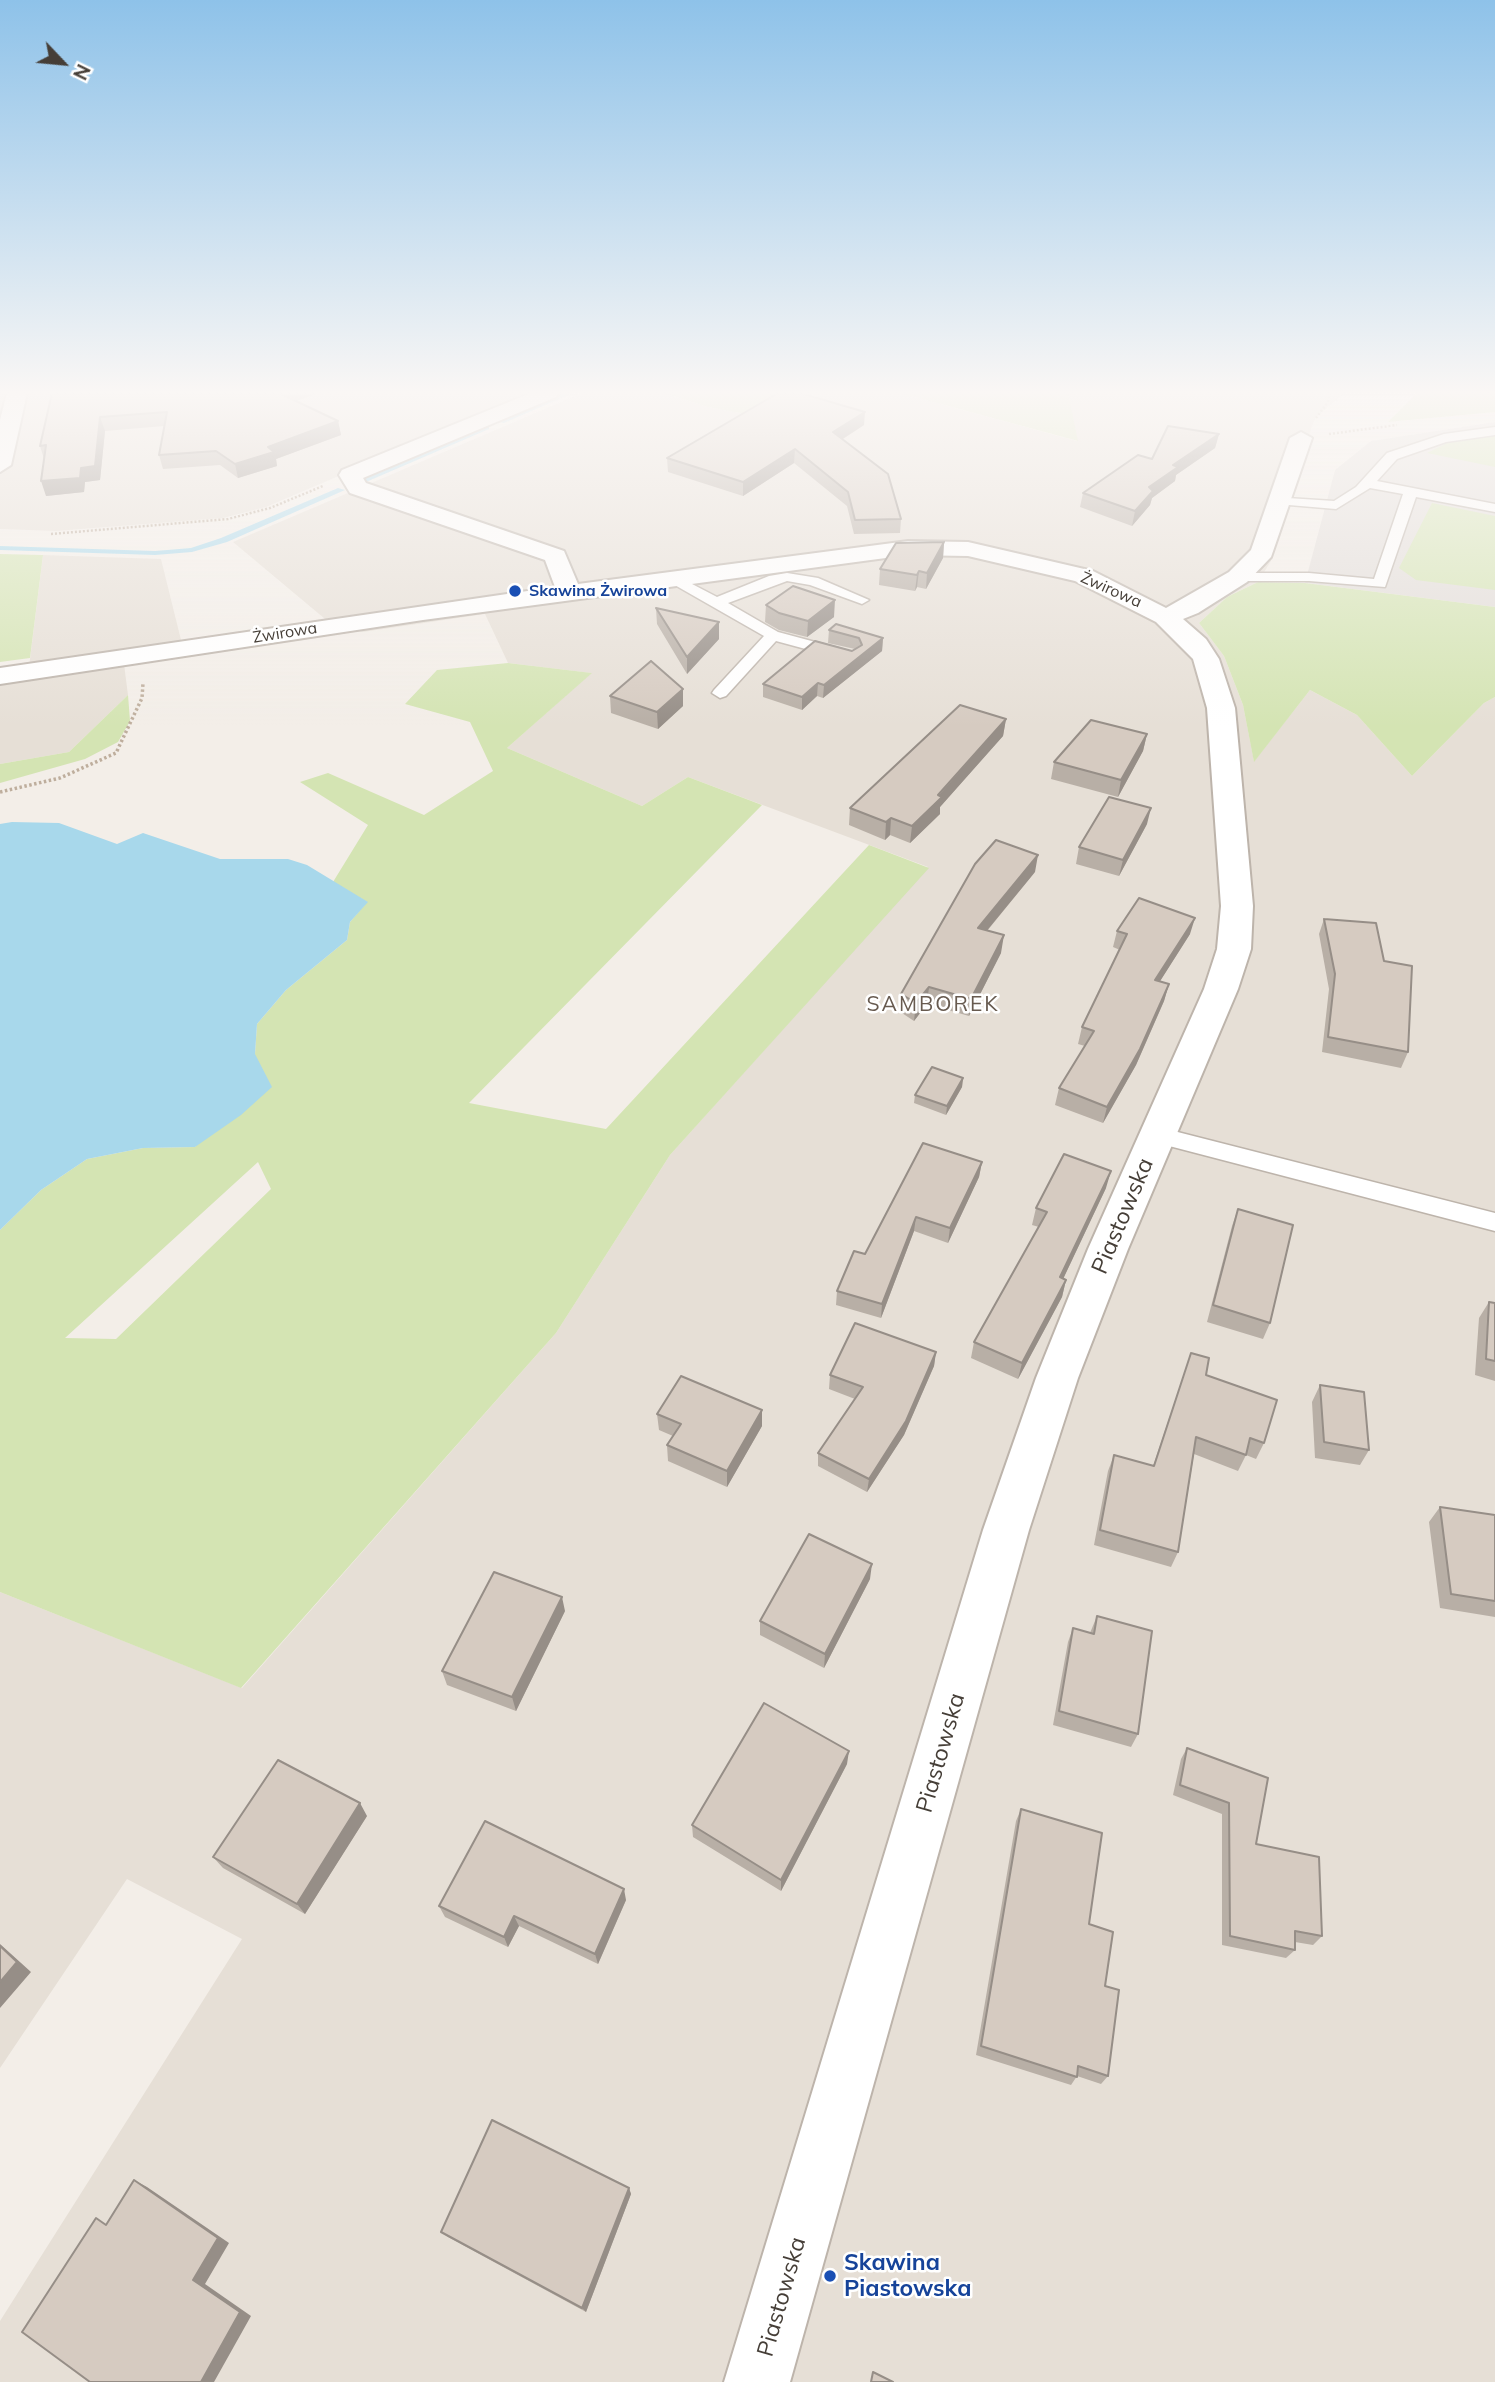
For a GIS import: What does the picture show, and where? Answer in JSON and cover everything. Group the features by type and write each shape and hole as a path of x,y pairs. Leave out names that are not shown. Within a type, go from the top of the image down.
{"street":[{"path":"405,504 555,556 569,592"},
{"name":"Żwirowa","path":"0,676 671,577 908,548 968,549 1028,560 1084,576 1165,617 1189,608 1238,577 1262,552 1276,504"},
{"name":"Piastowska","path":"757,2382 1006,1530 1057,1378 1108,1249 1221,989 1234,948 1237,906 1221,708 1215,682 1197,645 1165,617"}],"lane":[{"path":"1238,577 1309,577 1380,584 1407,504"},
{"path":"1476,504 1495,508"},
{"path":"671,577 773,635 852,656"},
{"path":"716,603 774,579 787,577 813,581 862,600"},
{"path":"720,694 773,635"},
{"name":"Piastowska","path":"1158,1135 1495,1222"}],"path":[{"path":"51,534 228,519 279,504"},
{"path":"0,792 60,778 116,753 142,698 146,654"}],"shaded area":[{"path":"0,504 273,504 223,518 56,531 0,529"},
{"path":"322,504 1288,504 1271,561 1258,582 1227,597 1199,623 1224,656 1243,705 1254,761 1310,690 1357,715 1412,776 1484,703 1495,697 1495,2382 0,2382 0,2321 242,1939 127,1879 0,2068 0,1592 242,1688 556,1333 670,1155 928,867 688,777 642,806 507,748 591,673 508,663 485,614 363,632 331,624 233,542"},
{"path":"1326,504 1495,504 1495,607 1305,583"},
{"path":"43,555 161,559 182,644 29,667"},
{"path":"124,664 128,695 69,752 0,764 0,682"}],"green space":[{"path":"1431,504 1495,516 1495,590 1416,580 1399,568"},
{"path":"0,554 43,555 30,658 0,662"},
{"path":"1258,582 1305,583 1495,607 1495,697 1484,703 1412,776 1357,715 1310,690 1254,762 1243,705 1224,656 1199,623 1227,597"},
{"path":"508,663 592,673 507,748 642,806 688,777 762,805 469,1103 606,1129 869,845 929,868 670,1155 556,1333 241,1688 0,1592 0,1230 41,1190 87,1159 143,1148 195,1147 255,1054 257,1024 286,990 347,940 350,922 367,902 333,882 368,825 300,782 328,773 424,815 493,771 470,722 405,704 437,670","holes":["258,1162 271,1189 116,1339 65,1338"]},
{"path":"128,695 130,721 118,742 85,759 0,783 0,764 69,752"}],"water":[{"path":"59,823 117,844 143,833 220,859 288,859 307,865 368,902 350,922 347,940 286,990 257,1024 255,1054 272,1087 241,1115 195,1147 143,1148 87,1159 41,1190 0,1230 0,824"}],"building":[{"path":"851,504 897,504 901,519 855,520"},
{"path":"1115,504 1141,504 1135,511"},
{"path":"944,542 927,573 919,571 917,575 880,569 896,543"},
{"path":"793,586 835,600 808,621 779,613 766,605"},
{"path":"656,608 719,622 687,657"},
{"path":"836,624 883,638 824,685 818,683 802,697 763,684 815,641 852,651 862,645 859,638 829,630"},
{"path":"651,661 683,689 657,712 610,696"},
{"path":"960,705 1006,719 938,795 942,797 912,826 891,818 886,822 850,808"},
{"path":"1091,720 1147,734 1121,780 1054,762"},
{"path":"1109,797 1151,808 1123,860 1079,847"},
{"path":"996,840 1038,855 978,928 1004,935 971,999 929,987 916,1003 901,994 975,864"},
{"path":"1139,898 1195,918 1155,980 1169,984 1140,1049 1107,1107 1059,1088 1094,1031 1082,1027 1127,934 1117,931"},
{"path":"1324,919 1376,923 1384,961 1412,966 1408,1052 1328,1037 1335,974"},
{"path":"932,1067 963,1078 947,1106 915,1095"},
{"path":"923,1143 982,1162 950,1228 916,1217 882,1304 837,1291 854,1251 865,1254"},
{"path":"1064,1154 1111,1171 1060,1277 1066,1280 1022,1363 974,1342 1047,1212 1036,1208"},
{"path":"1238,1209 1293,1225 1270,1323 1213,1305"},
{"path":"1489,1302 1495,1303 1495,1361 1486,1359"},
{"path":"855,1323 936,1352 906,1421 869,1479 818,1453 863,1387 830,1375"},
{"path":"1191,1353 1209,1358 1206,1375 1277,1400 1264,1443 1250,1438 1246,1455 1196,1437 1178,1552 1100,1530 1114,1455 1154,1466"},
{"path":"681,1376 762,1410 727,1471 667,1445 681,1424 657,1414"},
{"path":"1320,1385 1364,1392 1369,1450 1324,1442"},
{"path":"1440,1507 1495,1515 1495,1601 1451,1594"},
{"path":"809,1534 872,1564 825,1654 760,1621"},
{"path":"494,1572 562,1597 512,1697 442,1671"},
{"path":"1097,1616 1152,1631 1138,1734 1059,1711 1073,1628 1094,1634"},
{"path":"764,1703 849,1751 781,1880 692,1825"},
{"path":"1187,1748 1268,1778 1256,1844 1319,1857 1322,1936 1295,1931 1295,1950 1230,1936 1229,1803 1180,1785"},
{"path":"278,1760 360,1803 297,1904 213,1857"},
{"path":"1021,1809 1102,1833 1089,1924 1113,1932 1105,1986 1119,1990 1108,2076 1078,2066 1077,2077 981,2046"},
{"path":"485,1821 624,1889 595,1954 514,1916 504,1937 439,1906"},
{"path":"0,1946 17,1962 0,1982"},
{"path":"492,2120 629,2188 582,2308 441,2232"},
{"path":"134,2180 218,2238 193,2280 240,2312 201,2382 90,2382 22,2332 96,2218 106,2225"},
{"path":"873,2372 893,2382 871,2382"}],"waterway":[{"path":"0,548 155,553 192,550 224,540 308,504"}],"place":[{"name":"Skawina Żwirowa","path":"515,591"},
{"name":"Skawina Piastowska","path":"830,2276"}],"district":[{"name":"SAMBOREK","path":"933,1005"}]}
